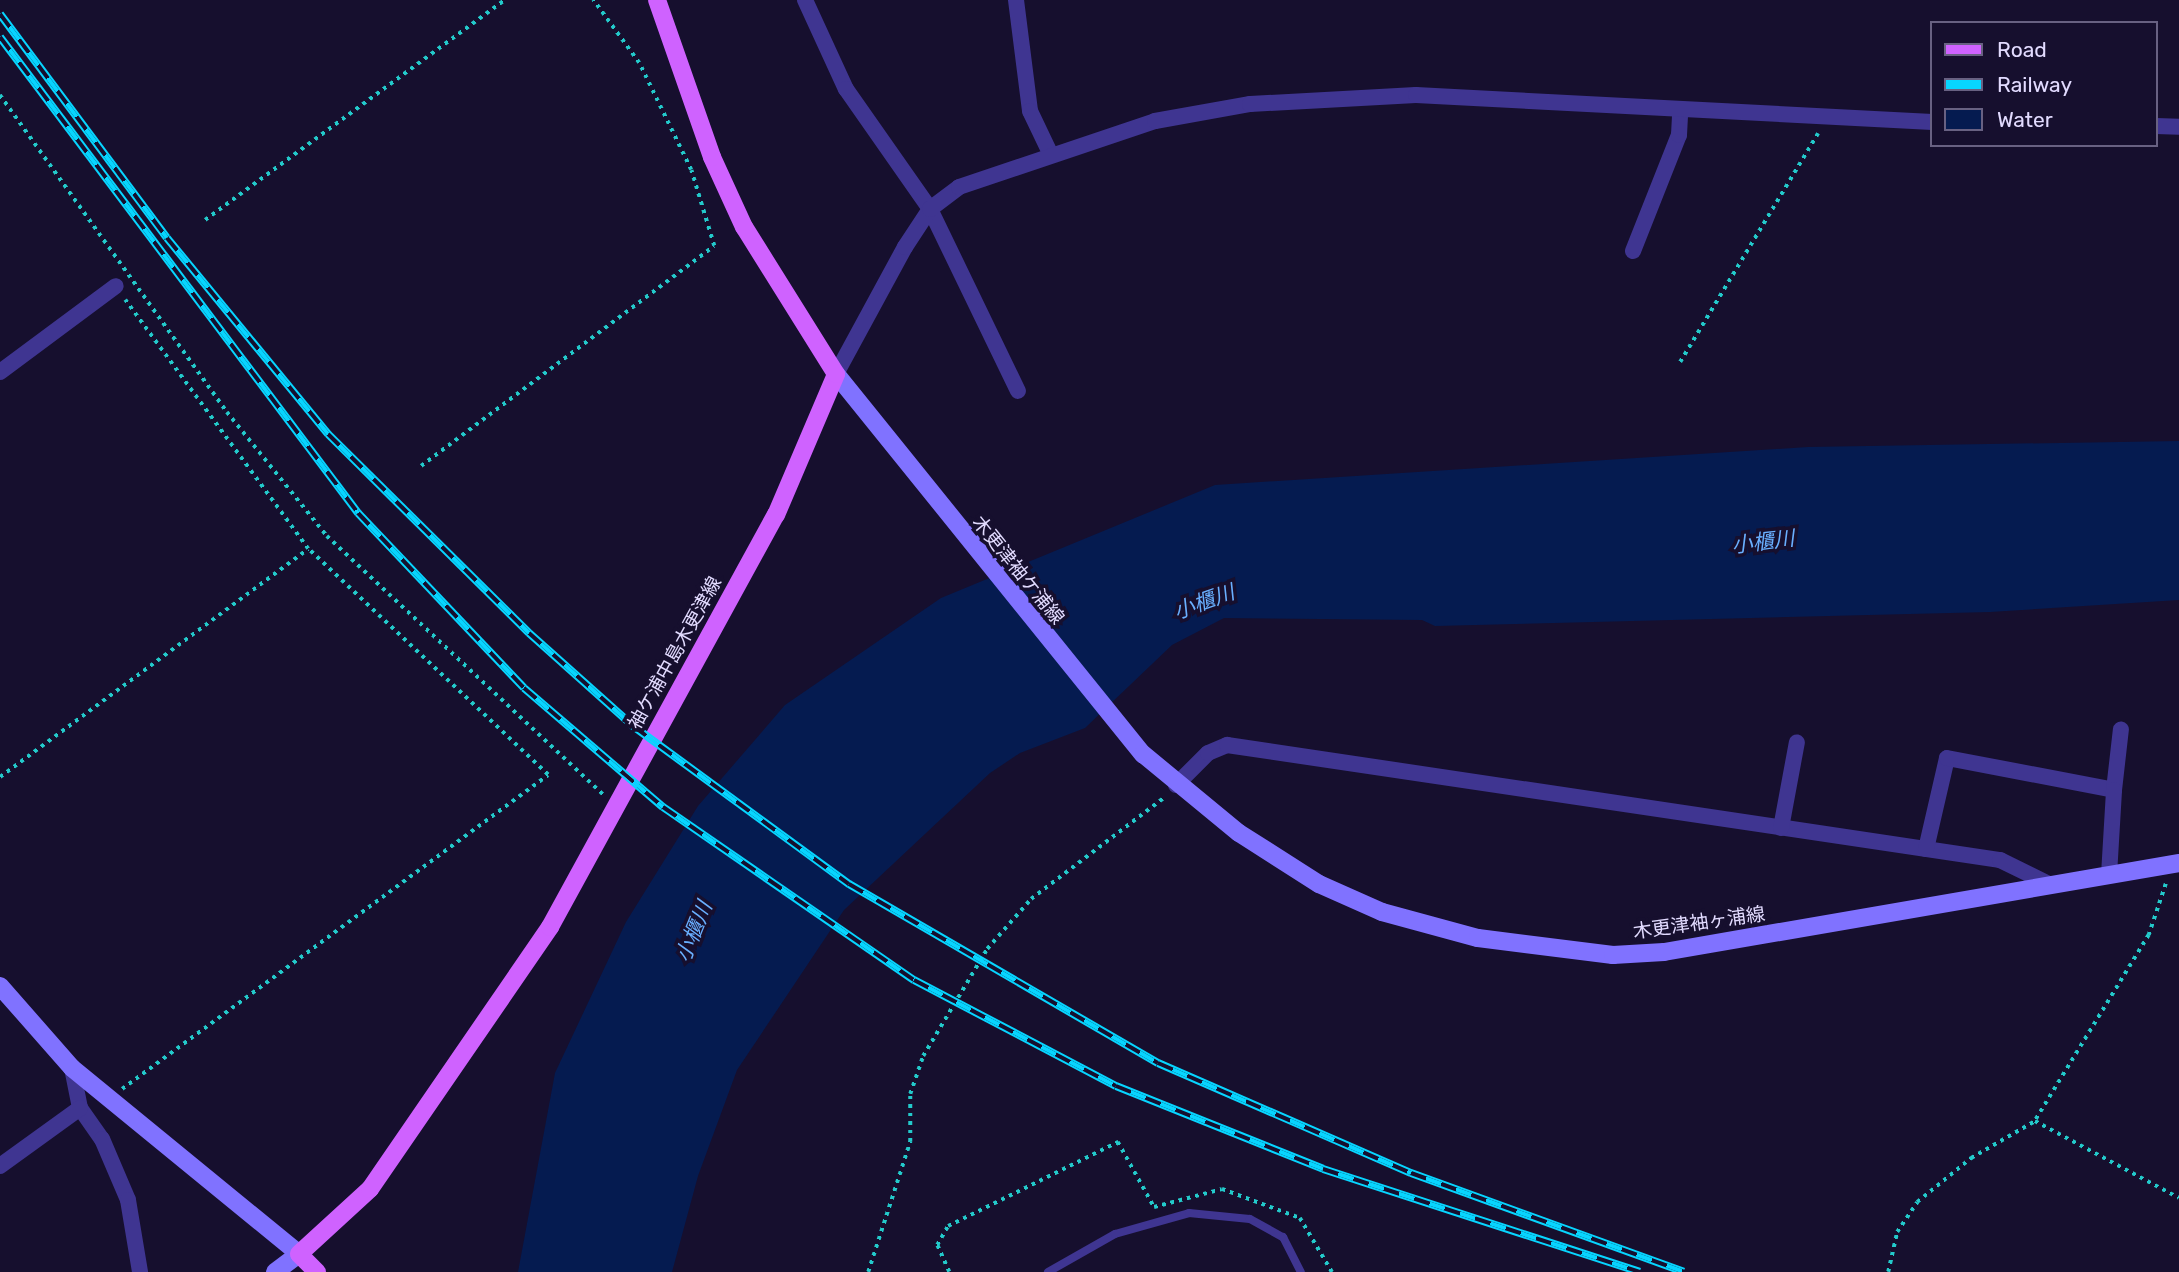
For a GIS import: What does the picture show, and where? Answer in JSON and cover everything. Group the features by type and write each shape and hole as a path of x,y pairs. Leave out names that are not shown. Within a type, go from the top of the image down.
{"main road":[{"path":"657,0 712,157 744,227 836,374"},
{"name":"木更津袖ケ浦線","path":"836,374 1115,722 1176,785"},
{"name":"袖ケ浦中島木更津線","path":"299,1254 370,1189 399,1152 550,927 614,805 776,515 836,374"},
{"name":"木更津袖ヶ浦線","path":"1176,785 1319,884 1382,912 1478,938 1613,955 1664,952 2176,864"},
{"path":"0,986 72,1068 110,1098 197,1177 299,1254 317,1272"},
{"path":"275,1272 299,1254"}],"street":[{"path":"805,0 846,89 930,209 1018,391"},
{"path":"1016,0 1030,111 1050,153"},
{"path":"836,374 930,209 959,187 1050,153 1155,121 1250,104 1416,95 1679,114 1930,122"},
{"path":"1633,251 1679,135 1679,114"},
{"path":"2158,127 2179,127"},
{"path":"0,372 116,286"},
{"path":"2109,875 2114,790 2122,729"},
{"path":"1781,828 1797,742"},
{"path":"1176,785 1209,753 1227,746 2000,860 2051,885"},
{"path":"1926,849 1947,758 2114,790"},
{"path":"72,1068 79,1108 102,1139 128,1200 140,1272"},
{"path":"0,1166 79,1108"}],"lane":[{"path":"1048,1272 1115,1234 1189,1213 1250,1219 1283,1237 1301,1272"}],"path":[{"path":"205,220 504,0"},
{"path":"421,466 713,246 674,134 639,63 593,0"},
{"path":"0,95 227,412 327,536 614,805"},
{"path":"1680,362 1825,120"},
{"path":"110,1098 548,775 308,549 116,286"},
{"path":"0,776 308,549"},
{"path":"868,1272 910,1142 909,1094 923,1056 987,949 1031,900 1176,785"},
{"path":"1888,1272 1897,1232 1917,1202 1971,1158 2035,1121 2149,935 2176,864"},
{"path":"2035,1121 2179,1198"},
{"path":"949,1272 937,1245 948,1226 1118,1142 1154,1207 1222,1189 1300,1218 1332,1272"}],"water":[{"name":"小櫃川","path":"2179,441 2179,600 1990,612 1435,626 1422,620 1224,618 1172,645 1085,728 1020,753 990,773 844,910 737,1070 698,1176 672,1272 518,1272 555,1073 626,922 698,806 785,705 941,598 1215,485 1808,447"}],"railway":[{"path":"0,14 167,238 328,434 529,633 633,726 849,884 1158,1063 1411,1173 1684,1272"},
{"path":"0,37 358,513 524,688 663,807 914,980 1116,1086 1323,1169 1640,1272"}]}
